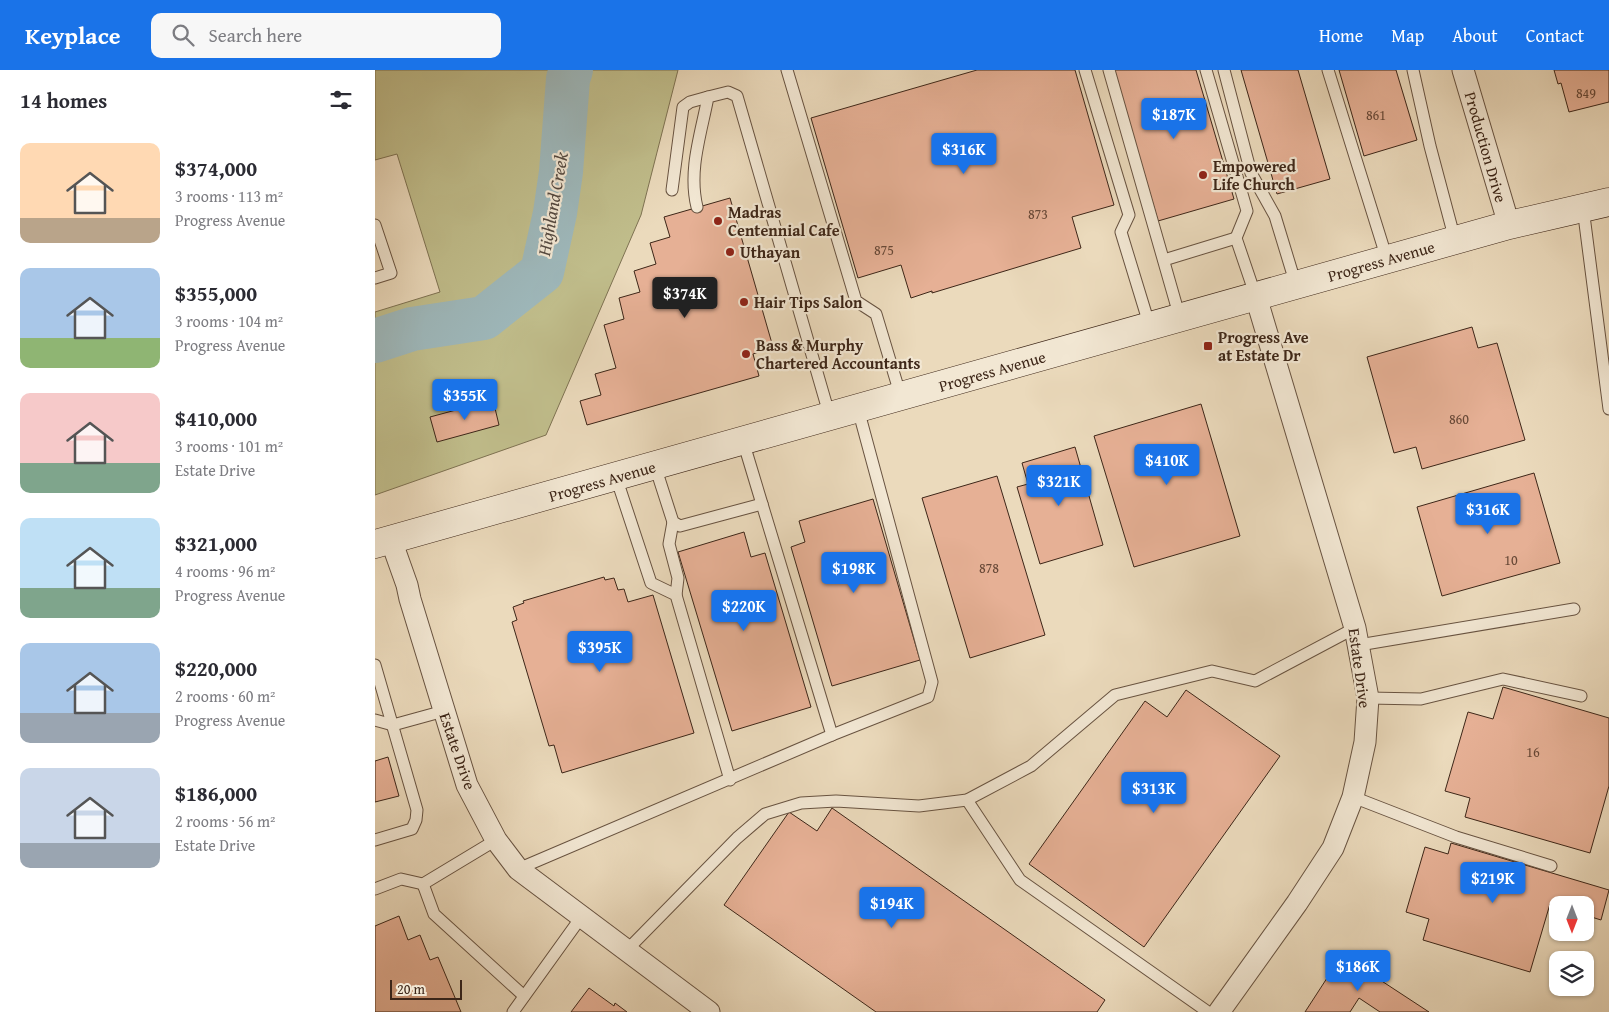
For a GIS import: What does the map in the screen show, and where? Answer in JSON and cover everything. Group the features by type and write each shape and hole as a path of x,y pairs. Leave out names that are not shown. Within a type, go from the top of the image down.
{"main road":[{"name":"Progress Avenue","path":"383,542 1509,225 1609,202"}],"street":[{"name":"Production Drive","path":"1463,70 1509,225"},
{"name":"Estate Drive","path":"1219,1012 1297,903 1333,848 1353,797 1365,742 1368,698 1357,637 1256,297"},
{"name":"Estate Drive","path":"383,542 407,585 467,785 496,840 518,869 709,1012"}],"lane":[{"path":"787,70 856,301 875,314 901,397"},
{"path":"1085,70 1129,215 1121,232 1150,327"},
{"path":"1109,70 1180,318"},
{"path":"1206,70 1247,211 1236,238 1256,297"},
{"path":"1224,70 1251,173 1275,216 1296,285"},
{"path":"1327,70 1387,260"},
{"path":"1413,70 1430,146 1455,240"},
{"path":"672,190 683,107 689,102 728,92 737,96 830,417"},
{"path":"697,207 693,192 694,164 708,97"},
{"path":"1583,208 1609,409"},
{"path":"375,226 391,273 375,278"},
{"path":"1164,260 1236,238"},
{"path":"518,869 928,697 932,682 858,409"},
{"path":"743,441 832,736"},
{"path":"655,466 673,522 669,544 678,578 676,595 730,780"},
{"path":"616,477 651,583 676,595"},
{"path":"673,522 680,526 762,504"},
{"path":"627,950 737,838 765,814 801,803 836,801 919,806 967,800 1031,766 1115,695 1212,671 1255,681 1357,637 1574,609"},
{"path":"375,666 417,810 416,820 412,829 375,840"},
{"path":"1368,698 1421,699 1503,679 1581,696"},
{"path":"375,720 393,725 444,711"},
{"path":"1353,797 1456,837 1551,866"},
{"path":"967,800 1020,880 1208,1012"},
{"path":"375,889 401,879 423,884 496,840"},
{"path":"423,884 434,914 524,996"},
{"path":"513,1012 582,916"}],"shaded area":[{"path":"375,70 678,70 641,215 546,435 375,495 375,312 440,292 397,154 375,160"}],"building":[{"path":"977,70 1075,70 1114,205 1072,217 1081,248 932,293 932,291 911,298 901,265 858,278 811,118"},
{"path":"1114,70 1196,70 1234,199 1158,221"},
{"path":"1241,70 1298,70 1330,179 1277,194"},
{"path":"1339,70 1396,70 1417,140 1364,156"},
{"path":"1554,70 1609,70 1609,102 1569,112 1561,83 1558,84"},
{"path":"730,198 773,347 753,354 759,376 587,425 580,401 601,395 595,374 616,368 604,325 624,319 619,298 640,292 634,271 656,264 650,243 670,237 664,217"},
{"path":"1472,327 1478,348 1497,343 1525,440 1422,469 1416,447 1394,453 1367,357"},
{"path":"493,400 499,425 437,442 430,417"},
{"path":"1201,404 1240,536 1134,567 1094,436"},
{"path":"1075,447 1103,545 1040,564 1017,487 1028,484 1022,463"},
{"path":"1534,473 1560,563 1442,596 1417,507"},
{"path":"997,476 1045,635 970,658 922,498"},
{"path":"873,499 920,660 832,686 791,547 805,542 799,521"},
{"path":"744,532 751,557 765,553 811,707 732,731 678,552"},
{"path":"604,577 605,580 614,578 618,590 624,589 628,602 653,595 694,733 562,773 554,745 549,746 512,622 517,620 513,607 524,603 523,601"},
{"path":"1503,687 1609,718 1609,786 1590,853 1465,817 1470,798 1445,791 1468,712 1493,719"},
{"path":"1186,690 1280,756 1144,947 1029,864 1145,701 1167,717"},
{"path":"388,757 399,796 375,802 375,761"},
{"path":"832,808 1105,1000 1097,1012 876,1012 724,905 789,812 817,831"},
{"path":"1451,843 1609,890 1601,920 1594,918 1594,896 1549,896 1549,907 1530,972 1423,940 1429,919 1406,912 1425,847 1448,854"},
{"path":"399,916 408,940 420,935 430,960 438,957 461,1012 375,1012 375,926"},
{"path":"1342,955 1429,1012 1380,1012 1359,998 1350,1012 1305,1012"},
{"path":"589,988 614,1006 615,1003 627,1012 571,1012"}],"waterway":[{"name":"Highland Creek","path":"375,341 412,329 484,318 542,272 555,213 561,172 568,79 571,70"}],"place":[{"name":"Empowered Life Church","path":"1203,175"},
{"name":"Madras Centennial Cafe","path":"718,221"},
{"name":"Uthayan","path":"730,252"},
{"name":"Hair Tips Salon","path":"744,302"},
{"name":"Progress Ave at Estate Dr","path":"1208,346"},
{"name":"Bass & Murphy Chartered Accountants","path":"746,354"}]}
